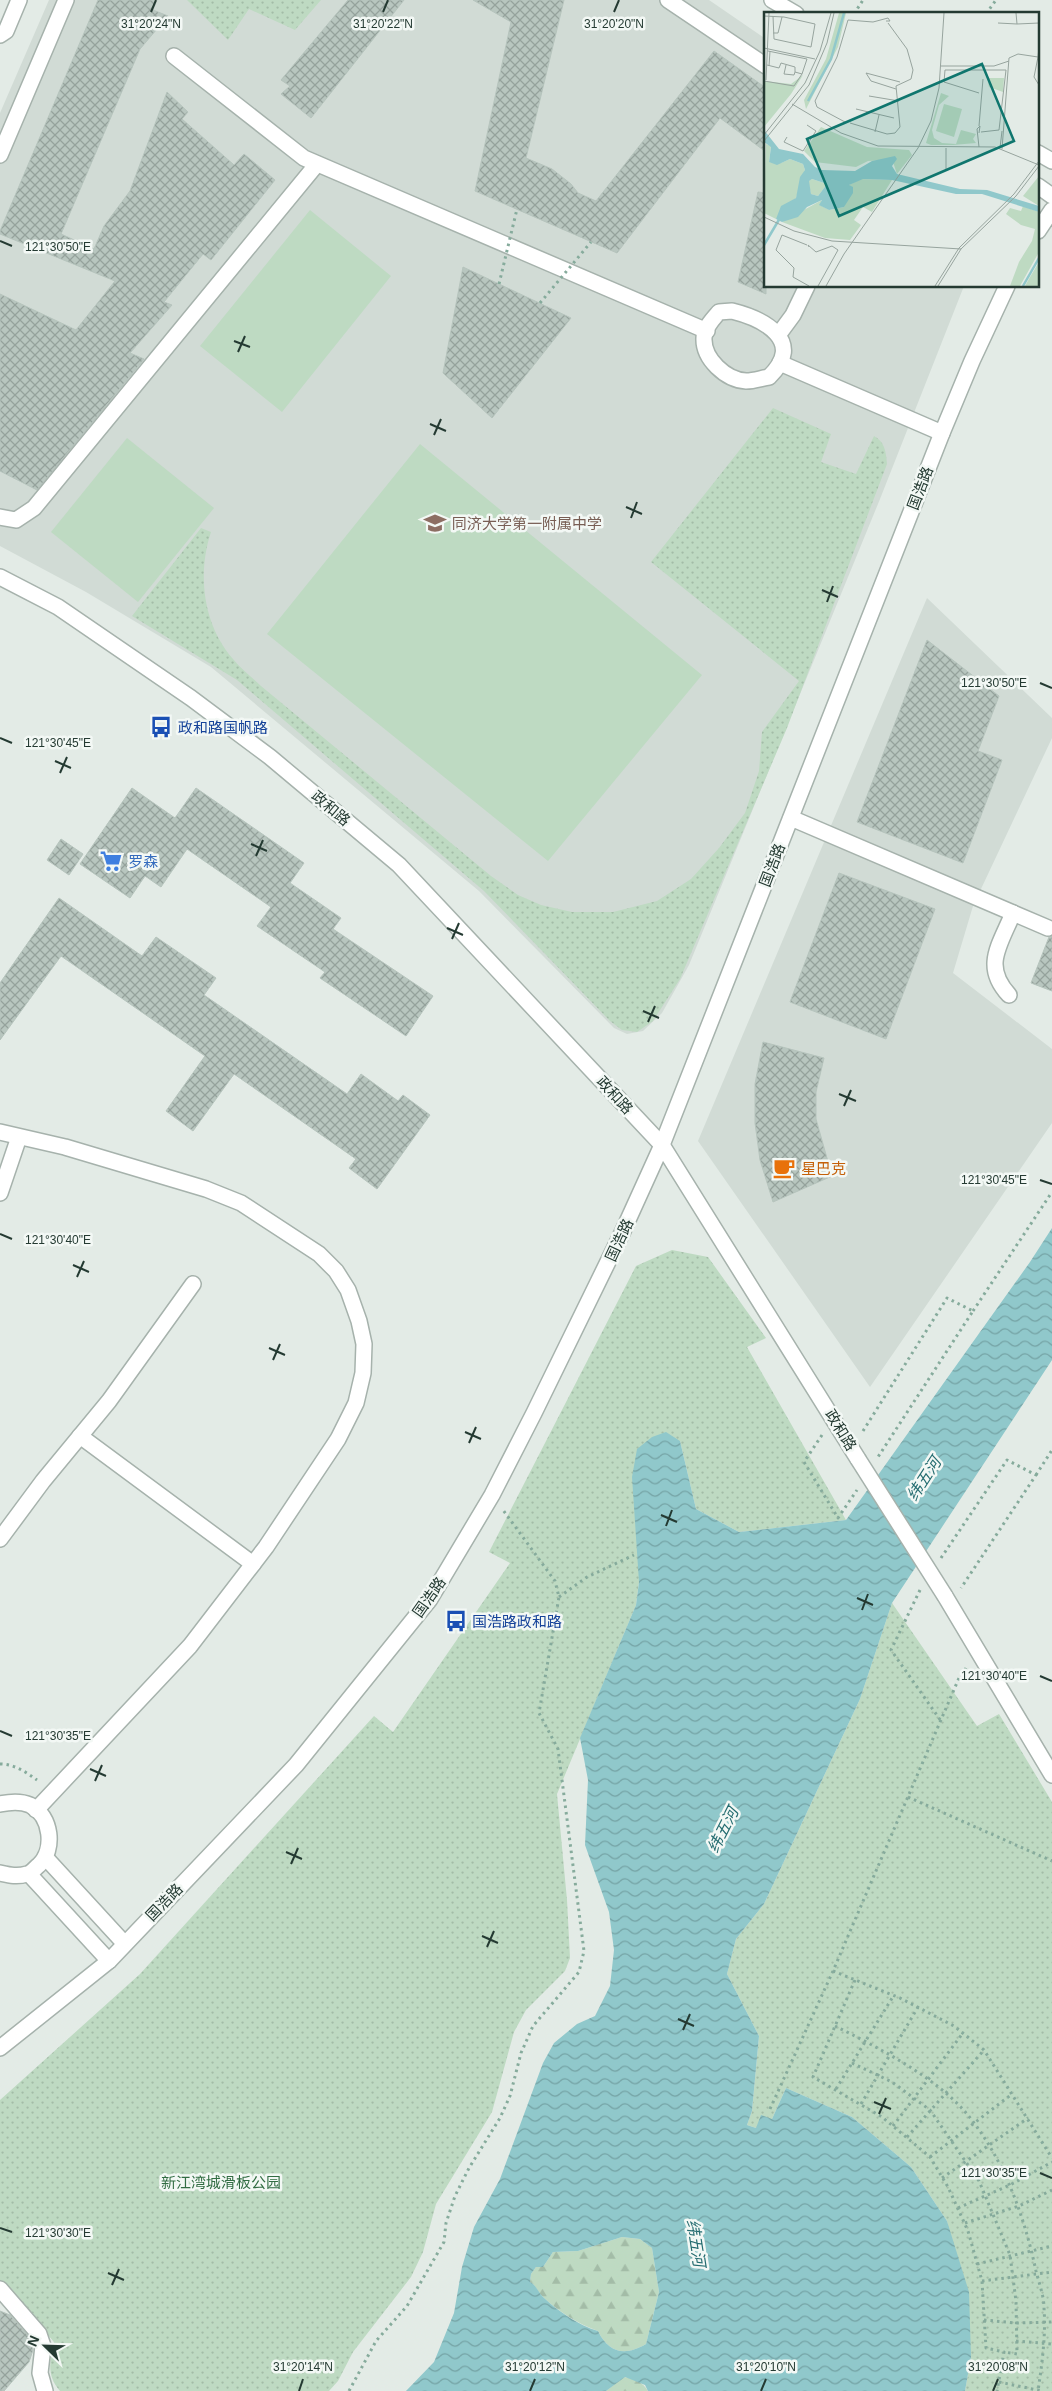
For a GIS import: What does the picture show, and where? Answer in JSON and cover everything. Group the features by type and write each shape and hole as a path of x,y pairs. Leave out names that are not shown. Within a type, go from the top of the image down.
{"street":[{"path":"0,36 6,30 19,0"},
{"path":"0,155 66,0"},
{"path":"668,0 764,65"},
{"path":"772,0 793,12"},
{"path":"174,56 304,158 706,331"},
{"path":"1040,154 1052,161"},
{"path":"0,517 16,520 34,508 317,164"},
{"path":"1040,187 1052,196"},
{"path":"1040,228 1052,210"},
{"path":"779,334 793,316 806,288"},
{"name":"国浩路","path":"0,2048 109,1960 296,1765 430,1599 492,1495 615,1249 662,1145 942,432 1006,288"},
{"path":"732,311 768,324 779,334 783,348 780,363 769,376 745,381 734,378 724,373 706,354 704,337 706,331 710,322 720,312 732,311"},
{"path":"780,363 942,432"},
{"name":"政和路","path":"0,577 58,607 191,698 270,756 399,865 662,1145 947,1599 1052,1775"},
{"path":"791,818 1048,928"},
{"path":"1009,995 1000,985 994,974 995,958 1013,913"},
{"path":"0,1132 74,1149 206,1189 241,1203 319,1254 336,1272 348,1290 359,1321 364,1344 363,1373 356,1403 338,1439 253,1564 178,1659 36,1810"},
{"path":"0,1193 19,1137"},
{"path":"0,1539 109,1401 193,1284"},
{"path":"80,1436 253,1564"},
{"path":"0,1804 16,1802 31,1805 42,1816 48,1830 49,1844 46,1858 29,1874 15,1876 0,1873"},
{"path":"46,1858 124,1943"},
{"path":"29,1874 109,1960"},
{"path":"0,2289 39,2334 43,2346 40,2373 45,2391"}],"path":[{"path":"855,12 862,0"},
{"path":"987,12 996,0"},
{"path":"499,284 517,209"},
{"path":"540,303 591,242"},
{"path":"876,1460 1052,1192"},
{"path":"855,1454 947,1298 973,1311"},
{"path":"833,1418 804,1462 838,1518 860,1485"},
{"path":"947,1599 1052,1450"},
{"path":"938,1563 1007,1460 1036,1475"},
{"path":"350,2391 376,2341 407,2306 444,2242 446,2223 455,2196 469,2168 500,2118 510,2096 521,2052 533,2026 579,1972 584,1951 558,1749 539,1713 559,1597 555,1581 492,1495"},
{"path":"559,1597 587,1577 634,1555"},
{"path":"922,1587 891,1650 942,1721"},
{"path":"770,2108 833,1971 959,1678 967,1667 983,1658"},
{"path":"0,1764 7,1764 26,1772 50,1795"},
{"path":"908,1797 1052,1861"},
{"path":"833,1971 894,1995 918,2007 963,2033 984,2050 1028,2118 1052,2160 986,2197 958,2208"},
{"path":"852,2063 892,2082 930,2110 966,2161 986,2197 1010,2255 1017,2354 986,2348 982,2282 977,2264 958,2208 930,2157 893,2126 861,2104 813,2077 855,1980"},
{"path":"836,2089 894,1995"},
{"path":"861,2104 918,2007"},
{"path":"835,2026 866,2041 927,2079 966,2113 988,2145 1010,2184 1027,2228 1044,2306 1044,2343 1040,2391 999,2382"},
{"path":"893,2126 963,2033"},
{"path":"907,2138 984,2050"},
{"path":"930,2157 1012,2094"},
{"path":"942,2178 1028,2118"},
{"path":"964,2224 1019,2206 1052,2190"},
{"path":"977,2264 1052,2246"},
{"path":"982,2282 1052,2272"},
{"path":"984,2320 1016,2323 1052,2322"},
{"path":"1016,2341 1052,2344"},
{"path":"997,2391 1004,2352"}],"shaded area":[{"name":"同济大学第一附属中学","path":"49,0 709,0 764,38 764,288 963,288 880,499 689,965 662,1013 643,1031 627,1034 614,1028 479,891 211,667 86,592 0,546 0,113"},
{"path":"927,598 1052,718 1052,738 973,906 953,973 1052,1049 1052,1123 870,1387 698,1141"}],"green space":[{"path":"187,0 321,0 295,30 249,9 228,40"},
{"path":"310,210 391,276 282,412 200,346"},
{"path":"773,408 831,434 821,462 856,474 874,436 883,444 887,464 787,728 680,979 653,1021 637,1032 622,1030 610,1021 484,891 237,680 132,616 201,528 211,532 204,565 204,582 209,615 223,646 236,663 261,686 491,876 518,895 541,905 572,912 613,912 657,901 691,879 719,848 745,813 759,771 762,732 799,681 651,562"},
{"path":"127,438 214,508 138,602 51,532"},
{"path":"420,444 702,675 548,861 267,634"},
{"name":"新江湾城滑板公园","path":"672,1250 708,1257 766,1338 747,1347 846,1520 739,1532 696,1509 680,1441 639,1582 636,1605 557,1794 567,1900 570,1958 565,1971 526,2010 514,2032 492,2112 436,2204 423,2252 411,2277 353,2352 338,2381 329,2391 60,2391 53,2379 50,2368 54,2342 0,2280 0,2100 140,1974 374,1716 393,1732 510,1563 489,1552 636,1266"},
{"path":"892,1603 977,1726 999,1714 1052,1802 1052,2391 965,2391 971,2357 947,2221 911,2167 852,2117 786,2088 772,2119 756,2128 747,2125 752,2111 759,2036 727,1974 736,1939 764,1904 860,1699"},
{"path":"622,2237 640,2239 652,2248 659,2292 646,2344 632,2350 619,2351 607,2344 598,2331 583,2325 555,2307 530,2282 531,2274 536,2267 543,2267 553,2252 578,2251"},
{"path":"624,2377 638,2381 648,2391 606,2391"}],"water":[{"name":"纬五河","path":"1052,1228 1052,1360 892,1603 860,1699 764,1904 736,1939 727,1974 759,2036 752,2111 747,2125 756,2128 761,2115 772,2119 786,2088 852,2117 911,2167 947,2221 969,2292 971,2357 965,2391 648,2391 645,2385 625,2377 606,2391 406,2391 434,2362 454,2313 462,2267 474,2227 500,2179 543,2063 554,2043 577,2024 595,2016 610,1986 614,1950 609,1912 585,1845 588,1780 580,1738 636,1605 639,1582 632,1477 637,1449 652,1437 666,1432 680,1441 696,1509 739,1532 846,1520 1030,1262","holes":["622,2237 640,2239 652,2248 659,2292 646,2344 639,2348 625,2351 613,2348 602,2339 598,2331 583,2325 562,2312 543,2297 530,2282 531,2274 536,2267 543,2267 553,2252 578,2251"]}],"building":[{"path":"98,0 157,0 153,10 168,16 140,49 61,234 94,249 104,226 130,191 167,92 188,112 182,119 234,165 244,154 275,180 211,260 203,254 164,302 172,305 130,353 144,359 37,490 0,471 0,294 76,330 115,281 0,234 0,231"},
{"path":"348,0 404,0 311,118 281,94 290,86 281,80"},
{"path":"473,0 564,0 526,158 552,169 571,184 578,193 596,201 714,51 764,87 764,151 720,118 617,253 475,191 511,22"},
{"path":"758,192 764,193 764,288 766,288 766,294 738,282"},
{"path":"463,267 571,318 492,418 443,373"},
{"path":"927,640 999,696 978,751 1002,760 963,863 857,822"},
{"path":"132,788 175,818 196,788 304,863 290,883 341,918 333,929 433,996 406,1036 320,978 325,972 257,926 271,907 187,849 161,887 145,876 130,898 80,864"},
{"path":"61,839 83,854 69,875 47,860"},
{"path":"839,873 935,909 886,1039 790,1002"},
{"path":"59,898 142,956 156,937 216,978 204,995 347,1094 361,1074 398,1101 403,1095 430,1115 377,1189 349,1168 356,1159 234,1074 193,1131 166,1111 205,1056 61,956 0,1040 0,983"},
{"path":"1052,936 1052,991 1031,983 1049,937"},
{"path":"763,1042 824,1058 816,1092 816,1119 832,1176 773,1202 760,1160 755,1123 755,1084"},
{"path":"0,2311 10,2315 31,2339 33,2350 29,2362 4,2391 0,2391"}],"place":[{"name":"同济大学第一附属中学","path":"435,523"},
{"name":"政和路国帆路","path":"161,727"},
{"name":"罗森","path":"111,861"},
{"name":"星巴克","path":"784,1168"},
{"name":"国浩路政和路","path":"456,1621"}]}
